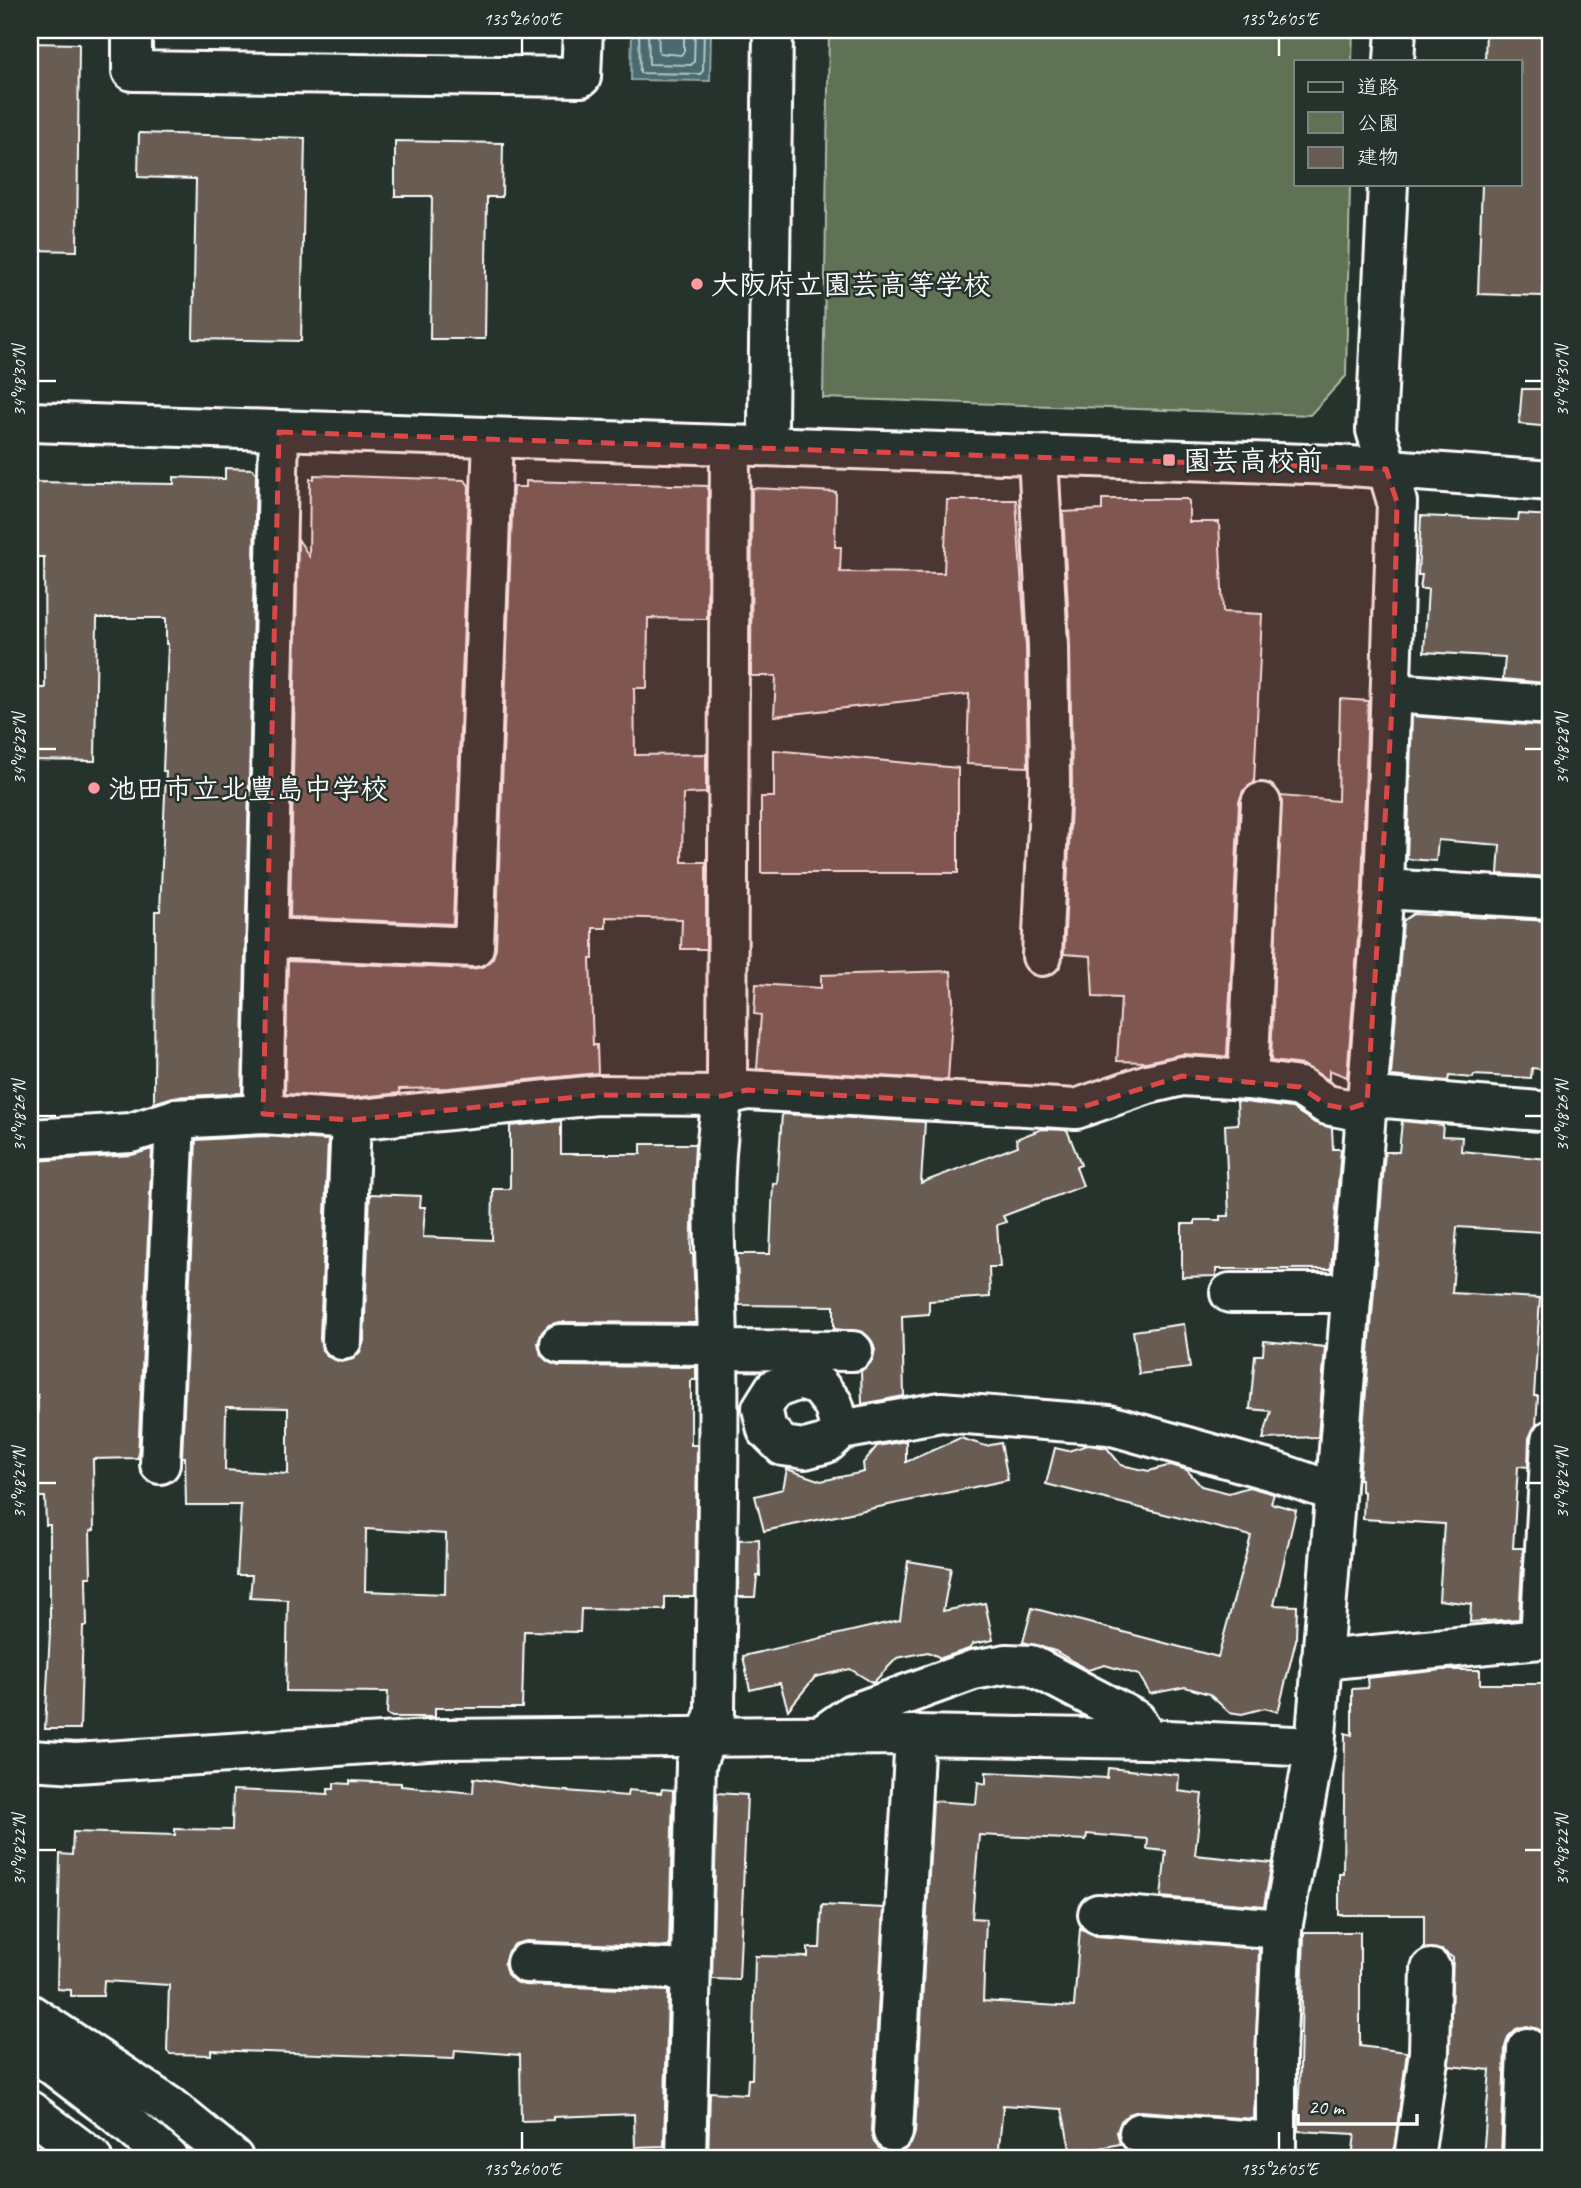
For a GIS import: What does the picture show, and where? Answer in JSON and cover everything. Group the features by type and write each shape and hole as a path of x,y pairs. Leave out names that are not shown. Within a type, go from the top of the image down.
{"main road":[{"path":"132,30 132,71 581,77 583,30"},
{"path":"768,425 773,30"},
{"path":"1394,60 1396,30"},
{"path":"1139,2133 1276,2150 1282,1929 1315,1747 1384,889 1393,693 1397,502 1376,430 1388,186"},
{"path":"30,422 1386,469 1551,481"},
{"path":"263,1114 279,432"},
{"path":"267,938 474,947 493,438"},
{"path":"686,2158 696,1764 704,1736 715,1713 718,1347 712,1232 719,1119 727,1078 730,447"},
{"path":"1038,456 1048,646 1050,783 1042,956"},
{"path":"1393,693 1551,705"},
{"path":"1248,1080 1261,803"},
{"path":"1384,889 1551,900"},
{"path":"30,1139 131,1133 174,1119 263,1114 351,1120 597,1095 723,1096 747,1090 1076,1109 1148,1084 1182,1076 1248,1080 1300,1087 1327,1105 1348,1109 1386,1098 1551,1112"},
{"path":"160,1464 174,1119"},
{"path":"342,1340 351,1120"},
{"path":"1230,1293 1352,1293"},
{"path":"560,1344 853,1351"},
{"path":"841,1430 941,1412 1109,1425 1276,1472 1335,1492"},
{"path":"1321,1660 1546,1638 1551,1440"},
{"path":"823,1734 852,1714 973,1670 1007,1664 1031,1665 1136,1720 1147,1739"},
{"path":"30,1760 76,1763 443,1739 823,1734 1147,1739 1315,1747"},
{"path":"893,2132 915,1735"},
{"path":"1098,1914 1282,1929"},
{"path":"526,1963 690,1970"},
{"path":"1414,2158 1429,2053 1431,1969"},
{"path":"30,2014 169,2106 233,2158"},
{"path":"30,2048 118,2115 168,2158"},
{"path":"1522,2158 1527,2048"},
{"path":"30,2111 92,2158"}],"highlighted area":[{"path":"279,432 1386,469 1397,502 1393,693 1367,1103 1348,1109 1327,1105 1300,1087 1182,1076 1076,1109 747,1090 723,1096 597,1095 351,1120 263,1114"}],"green space":[{"path":"829,30 1353,30 1352,60 1294,60 1294,186 1350,186 1346,376 1310,415 823,398"}],"water":[{"path":"632,30 711,30 710,81 631,80"}],"building":[{"path":"1486,30 1551,30 1551,257 1544,256 1543,296 1478,294 1482,186 1522,186 1522,60 1485,60"},
{"path":"30,43 79,44 77,251 30,250"},
{"path":"139,133 305,138 301,341 193,339 196,179 138,177"},
{"path":"395,141 503,143 502,197 487,197 485,339 430,339 432,196 395,196"},
{"path":"1522,389 1551,389 1551,427 1519,424"},
{"path":"225,468 253,469 256,474 242,1093 173,1097 154,1103 155,911 160,911 166,771 163,771 168,644 166,618 97,618 95,761 30,760 30,688 45,688 44,557 30,557 30,482 174,484 174,477 225,479"},
{"path":"314,475 465,480 469,486 453,924 290,917 298,539 309,556 310,479 314,479"},
{"path":"526,481 708,486 707,619 648,618 647,688 634,688 635,755 706,754 706,793 683,794 682,862 706,862 706,949 681,949 682,919 606,917 606,928 593,928 593,959 590,959 593,1045 597,1045 598,1073 448,1088 399,1089 400,1093 351,1098 285,1094 288,961 473,969 485,966 493,958 496,948 513,487 526,487"},
{"path":"752,488 836,492 835,547 841,547 840,572 944,573 947,500 1016,500 1026,647 1028,767 967,764 969,694 774,716 776,676 751,676"},
{"path":"1102,499 1186,499 1189,501 1189,522 1219,522 1223,612 1262,614 1254,783 1243,791 1239,802 1227,1057 1183,1054 1146,1062 1117,1061 1121,998 1093,997 1091,956 1064,954 1072,783 1070,646 1063,512 1102,510"},
{"path":"1519,514 1551,516 1551,673 1546,673 1545,683 1503,679 1505,657 1424,652 1428,589 1420,589 1422,575 1418,575 1421,516 1518,520"},
{"path":"1340,699 1368,701 1362,888 1347,1077 1329,1070 1329,1080 1303,1065 1271,1061 1281,796 1338,801"},
{"path":"1412,716 1542,726 1541,738 1551,738 1551,877 1498,874 1500,845 1438,840 1436,861 1407,859"},
{"path":"774,750 958,768 958,873 761,873 761,797 774,797"},
{"path":"1413,914 1551,921 1551,1070 1532,1068 1531,1078 1474,1075 1473,1078 1449,1076 1448,1081 1391,1076 1403,921"},
{"path":"951,971 953,1002 948,1080 757,1069 761,1015 754,1014 756,984 821,988 821,975"},
{"path":"1237,1101 1292,1108 1315,1123 1332,1128 1333,1149 1341,1149 1331,1269 1216,1269 1216,1276 1182,1277 1182,1224 1195,1224 1195,1220 1220,1220 1220,1216 1229,1216 1225,1125 1238,1124"},
{"path":"782,1114 925,1122 921,1183 1018,1146 1016,1139 1042,1129 1067,1130 1081,1165 1076,1167 1083,1186 1003,1216 1006,1222 997,1225 1000,1267 989,1267 990,1297 929,1301 929,1314 902,1316 904,1396 862,1404 861,1371 872,1361 875,1350 872,1341 863,1332 834,1329 834,1306 739,1305 737,1254 770,1254 773,1183 777,1184"},
{"path":"561,1121 561,1154 641,1154 641,1144 695,1144 691,1254 696,1323 559,1322 549,1325 542,1332 538,1343 541,1355 548,1362 559,1366 696,1367 696,1380 691,1380 691,1445 697,1445 695,1597 665,1597 665,1610 581,1609 580,1632 524,1631 522,1708 435,1708 435,1717 392,1717 387,1714 388,1692 286,1691 288,1600 250,1598 252,1575 237,1575 241,1505 186,1505 185,1457 182,1457 196,1140 263,1136 328,1140 320,1339 322,1350 330,1358 342,1362 353,1359 360,1352 364,1341 370,1194 421,1196 420,1207 425,1207 423,1237 492,1240 493,1189 510,1189 510,1126","holes":["226,1407 288,1408 288,1474 225,1470","366,1529 446,1534 445,1594 365,1591"]},
{"path":"1402,1121 1443,1125 1442,1136 1462,1137 1461,1151 1548,1159 1543,1232 1457,1227 1452,1293 1540,1298 1534,1396 1538,1396 1536,1425 1529,1438 1528,1467 1518,1466 1513,1548 1523,1548 1519,1619 1470,1622 1471,1604 1439,1600 1444,1524 1363,1519 1364,1492 1361,1491 1359,1479 1385,1152 1399,1152"},
{"path":"152,1149 138,1458 93,1459 94,1530 90,1531 91,1577 86,1577 87,1626 83,1626 80,1729 45,1729 50,1631 50,1525 46,1525 45,1497 36,1497 38,1395 33,1395 32,1385 30,1166 33,1166 33,1161 132,1155"},
{"path":"1184,1324 1190,1368 1139,1374 1133,1331"},
{"path":"1264,1341 1325,1347 1318,1437 1263,1439 1271,1411 1250,1409 1255,1355 1263,1355"},
{"path":"960,1438 986,1446 1001,1443 1008,1480 764,1531 755,1496 783,1489 787,1469 821,1481 864,1472 863,1463 877,1446 906,1441 906,1462"},
{"path":"1088,1445 1107,1448 1121,1465 1149,1471 1171,1465 1187,1470 1201,1486 1229,1493 1249,1487 1274,1494 1271,1503 1296,1510 1274,1605 1297,1606 1296,1640 1278,1712 1265,1708 1242,1714 1229,1712 1209,1694 1185,1687 1150,1694 1139,1675 1105,1665 1088,1670 1055,1651 1023,1642 1032,1608 1218,1657 1251,1536 1046,1484 1055,1448 1068,1451"},
{"path":"759,1539 760,1576 757,1576 755,1597 738,1597 739,1540"},
{"path":"908,1561 951,1568 943,1611 985,1603 993,1640 973,1644 969,1649 941,1658 928,1652 897,1658 873,1683 850,1669 815,1677 788,1710 780,1683 750,1690 743,1656 900,1620"},
{"path":"1442,1670 1480,1670 1480,1684 1551,1684 1551,2158 1545,2158 1549,2049 1546,2037 1538,2029 1527,2026 1516,2029 1508,2037 1505,2047 1501,2158 1483,2158 1490,2070 1449,2066 1453,1958 1442,1950 1424,1949 1424,1915 1339,1915 1339,1874 1343,1874 1345,1733 1352,1735 1352,1689 1368,1688 1367,1678"},
{"path":"1108,1768 1179,1775 1178,1791 1202,1794 1195,1855 1272,1863 1264,1906 1161,1897 1166,1851 1147,1849 1148,1839 1087,1834 1086,1840 979,1835 972,1918 986,1919 983,2001 1074,2007 1080,1928 1096,1936 1259,1949 1254,2119 1140,2111 1129,2114 1121,2121 1117,2132 1120,2144 1071,2154 1062,2109 1003,2105 998,2158 708,2158 710,2092 747,2094 748,2079 752,2079 755,1956 808,1957 808,1948 820,1948 822,1905 884,1908 871,2131 874,2142 882,2151 892,2154 902,2152 911,2144 915,2133 933,1801 976,1804 978,1782 986,1784 986,1772 1107,1778"},
{"path":"474,1778 542,1789 627,1796 628,1790 661,1793 662,1789 673,1790 669,1947 526,1941 515,1944 508,1951 504,1963 507,1974 515,1982 524,1985 668,1991 664,2146 635,2147 634,2114 521,2121 520,2055 455,2050 454,2059 211,2050 211,2055 170,2054 167,2051 169,1985 104,1981 103,1996 71,1996 71,1990 57,1989 60,1854 72,1855 73,1832 175,1835 175,1829 232,1830 233,1790 328,1794 328,1789 334,1789 334,1783 350,1784 350,1781 401,1783 401,1786 473,1793"},
{"path":"717,1793 747,1795 739,1980 712,1979"},
{"path":"1304,1932 1360,1932 1360,2046 1407,2052 1393,2158 1352,2158 1355,2134 1298,2131"}],"place":[{"name":"大阪府立園芸高等学校","path":"697,284"},
{"name":"園芸高校前","path":"1169,460"},
{"name":"池田市立北豊島中学校","path":"94,788"}]}
